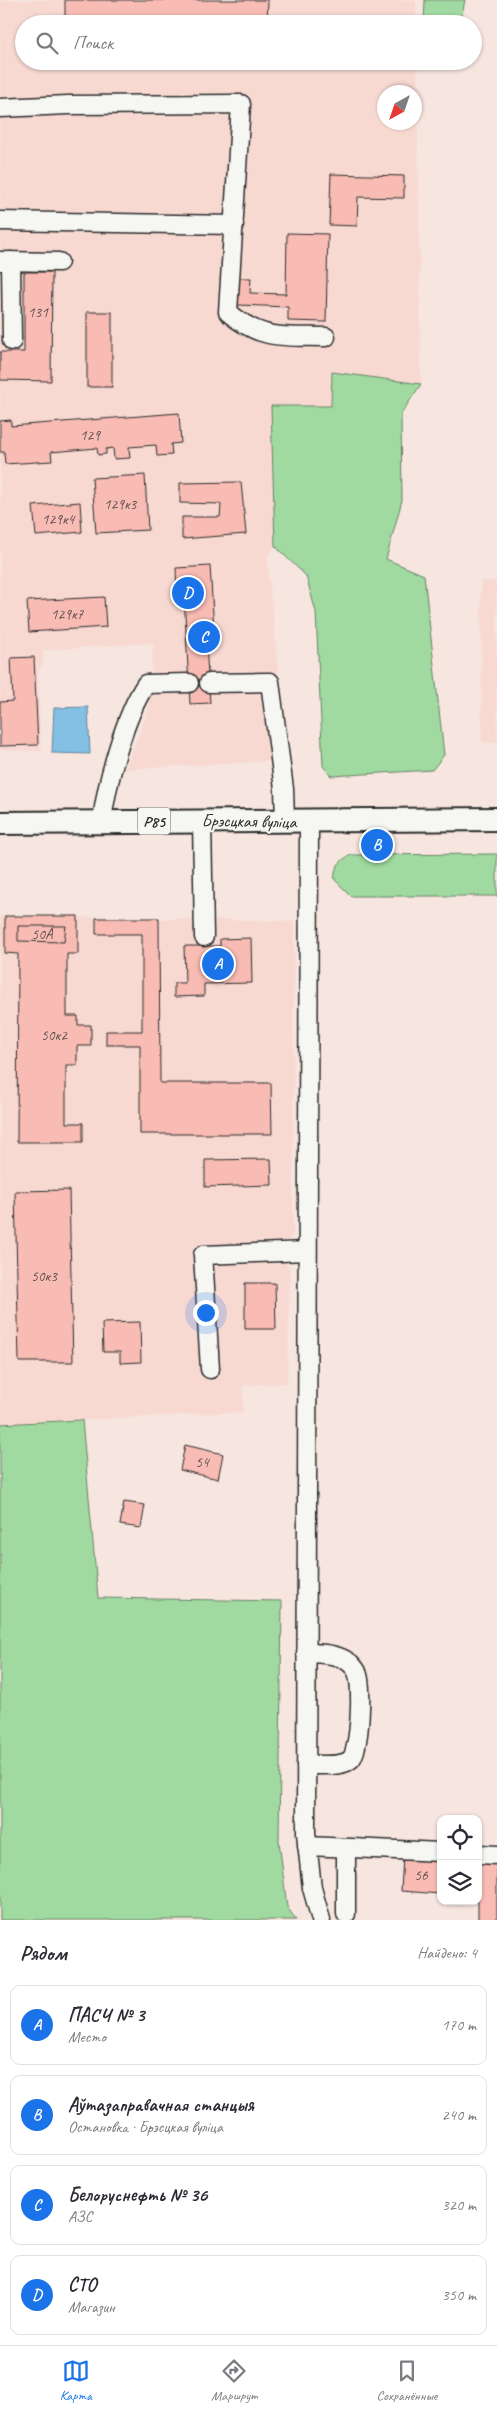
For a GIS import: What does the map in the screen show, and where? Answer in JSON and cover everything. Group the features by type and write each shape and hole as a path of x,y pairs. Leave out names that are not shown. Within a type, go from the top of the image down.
{"main road":[{"name":"Брэсцкая вуліца","path":"0,823 202,820 309,822 497,818"}],"street":[{"path":"0,108 68,105 241,104 228,312 253,331 274,336 326,337"},
{"path":"0,221 234,225"},
{"path":"12,341 5,261 59,262"},
{"path":"208,683 270,682 284,788 285,821"},
{"path":"102,822 107,787 136,699 146,684 189,683"},
{"path":"202,820 204,937"},
{"path":"309,822 306,1765 307,1846 312,1888 321,1920"},
{"path":"210,1369 203,1254 307,1250"},
{"path":"306,1653 336,1655 351,1664 358,1673 360,1695 356,1749 351,1758 344,1763 306,1765"},
{"path":"307,1846 437,1852"},
{"path":"346,1848 346,1914"},
{"path":"482,1854 497,1855"}],"shaded area":[{"path":"0,0 416,0 416,15 15,15 15,70 417,70 417,85 377,85 377,130 418,130 421,384 332,372 331,406 271,406 275,546 267,557 287,760 125,769 148,711 154,643 43,650 43,664 38,671 41,751 0,750"},
{"path":"481,581 497,581 497,743 482,742"},
{"path":"0,916 294,921 293,1234 285,1246 283,1260 289,1267 290,1274 287,1383 243,1385 243,1412 0,1424"}],"green space":[{"path":"425,0 465,0 462,15 424,15"},
{"path":"332,372 421,384 401,414 402,500 386,559 424,575 444,755 432,770 331,776 323,766 316,612 306,576 275,546 271,406 331,406"},
{"path":"497,854 497,896 351,896 335,880 335,872 338,865 351,855"},
{"path":"82,1420 98,1598 282,1601 279,1841 287,1907 296,1920 0,1920 0,1424"}],"water":[{"path":"88,707 90,754 52,753 54,708"}],"building":[{"path":"65,0 268,0 267,15 65,15"},
{"path":"331,174 404,176 404,198 358,197 357,226 329,225"},
{"path":"287,233 328,234 326,322 288,321 288,307 238,305 239,278 251,278 250,293 286,294"},
{"path":"24,272 52,272 51,381 0,380 0,352 24,352"},
{"path":"87,312 112,312 112,387 87,387"},
{"path":"179,413 181,443 171,444 172,455 157,456 156,445 129,447 130,458 114,459 113,448 106,449 106,454 98,455 97,448 51,452 52,461 5,464 4,452 0,452 0,421 11,420 11,426"},
{"path":"145,475 148,530 96,533 92,478"},
{"path":"241,482 246,534 182,539 182,517 220,517 221,504 180,503 180,483"},
{"path":"80,502 82,532 36,536 33,506"},
{"path":"210,566 214,630 186,632 184,596 177,596 176,568"},
{"path":"104,597 106,627 29,632 27,601"},
{"path":"205,631 210,703 190,704 186,632"},
{"path":"34,657 38,745 0,746 0,702 13,701 11,658"},
{"path":"5,916 78,916 78,954 67,954 67,1016 78,1016 78,1025 91,1025 91,1046 77,1046 77,1065 66,1065 66,1123 83,1123 83,1142 17,1142 18,954 5,953"},
{"path":"96,918 159,918 160,1083 271,1083 272,1134 140,1134 140,1045 106,1045 106,1031 142,1031 142,934 96,934"},
{"path":"18,926 66,926 64,942 18,941"},
{"path":"251,938 252,983 204,984 204,996 174,997 174,983 185,983 184,946 220,946 220,939"},
{"path":"271,1159 272,1185 205,1187 205,1160"},
{"path":"69,1190 73,1362 19,1362 15,1191"},
{"path":"245,1283 275,1283 276,1329 245,1329"},
{"path":"140,1322 141,1362 120,1363 120,1352 103,1352 102,1323"},
{"path":"185,1445 223,1454 218,1479 180,1470"},
{"path":"124,1502 145,1505 141,1528 120,1525"},
{"path":"403,1856 437,1859 437,1894 401,1891"},
{"path":"482,1862 497,1863 497,1920 478,1920 478,1905 482,1905"}],"place":[{"name":"СТО","path":"188,593"},
{"name":"Белоруснефть № 36","path":"204,637"},
{"name":"Аўтазаправачная станцыя","path":"377,845"},
{"name":"ПАСЧ № 3","path":"218,964"}]}
